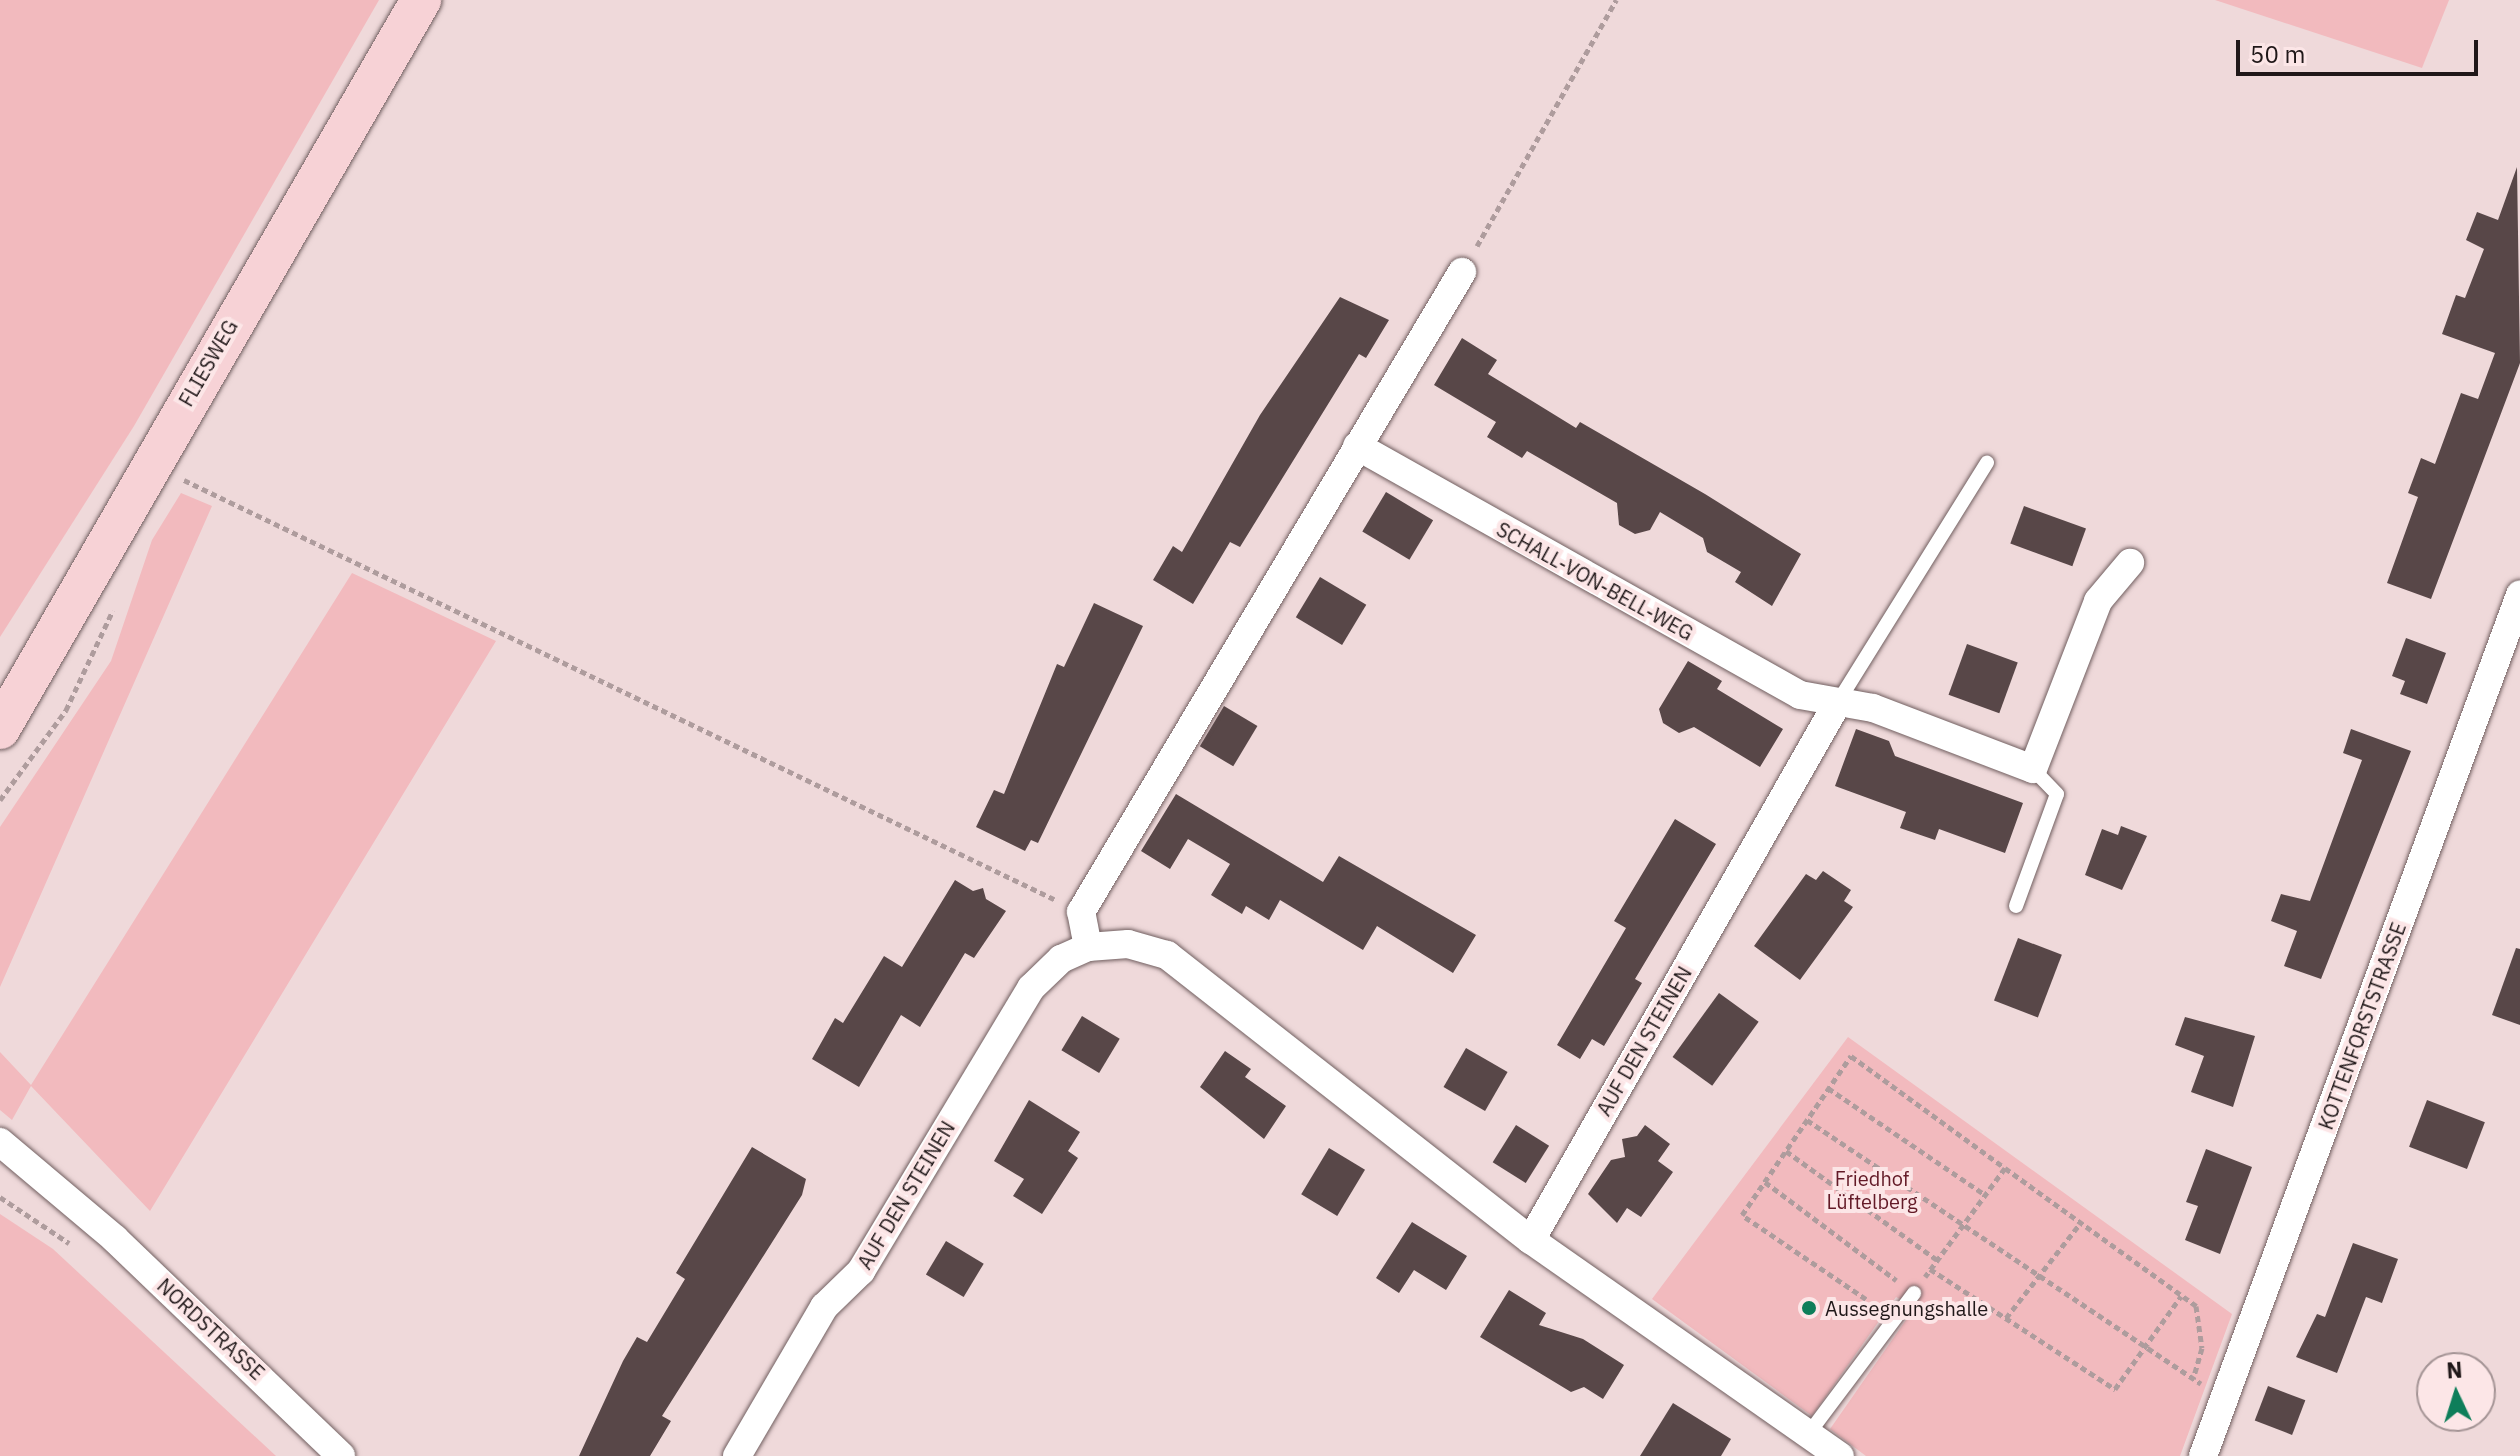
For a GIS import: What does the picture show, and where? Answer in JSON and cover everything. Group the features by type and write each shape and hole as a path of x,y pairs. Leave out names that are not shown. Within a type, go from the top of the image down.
{"main road":[{"name":"FLIESWEG","path":"0,729 149,463 421,0"}],"street":[{"path":"1088,947 1081,912 1239,640 1462,272"},
{"name":"SCHALL-VON-BELL-WEG","path":"1357,446 1800,695 1873,708 2033,769"},
{"path":"2033,769 2098,601 2130,563"},
{"name":"KOTTENFORSTSTRASSE","path":"2203,1456 2520,595"},
{"name":"AUF DEN STEINEN","path":"1531,1240 1838,702"},
{"name":"AUF DEN STEINEN","path":"737,1456 824,1307 861,1271 1031,988 1061,959 1088,947 1128,944 1167,955 1531,1240 1840,1456"},
{"name":"NORDSTRASSE","path":"0,1142 77,1206 341,1456"},
{"name":"NORDSTRASSE","path":"0,1162 77,1206"}],"lane":[{"path":"1838,702 1987,463"},
{"path":"2016,906 2057,794 2033,769"},
{"path":"1809,1433 1914,1293"}],"path":[{"path":"1462,272 1616,0"},
{"path":"149,463 1081,912"},
{"path":"1866,1299 1742,1215 1851,1056 2196,1306 2203,1325 2193,1379"},
{"path":"1828,1088 1984,1194"},
{"path":"1807,1120 2225,1400"},
{"path":"1786,1151 1937,1260"},
{"path":"1765,1182 1914,1293 1961,1224 2005,1168"},
{"path":"2006,1318 2082,1221"},
{"path":"1930,1269 2115,1389 2181,1296"}],"green space":[{"path":"0,0 379,0 134,426 0,637"},
{"path":"2215,0 2449,0 2422,68"},
{"path":"181,493 212,506 0,987 0,827 111,661 152,540"},
{"path":"352,573 496,641 150,1211 31,1086 12,1120 0,1110 0,1052 31,1085"},
{"name":"Friedhof Lüftelberg","path":"1848,1037 2232,1314 2180,1456 1866,1456 1830,1429 1915,1307 1896,1297 1812,1416 1652,1299"},
{"path":"0,1214 53,1249 276,1456 0,1456"}],"building":[{"path":"2517,167 2520,363 2431,599 2387,583 2418,497 2408,493 2421,458 2435,464 2461,393 2478,399 2495,353 2442,334 2456,295 2465,298 2484,249 2466,240 2477,212 2498,220"},
{"path":"1340,297 1389,320 1366,358 1359,354 1240,547 1230,542 1193,604 1153,580 1173,546 1182,552 1260,415"},
{"path":"1462,338 1497,360 1488,374 1576,428 1580,422 1801,554 1772,606 1735,582 1741,572 1707,552 1703,538 1660,512 1650,530 1635,534 1619,525 1617,503 1527,451 1522,458 1487,437 1496,422 1434,385"},
{"path":"1386,492 1433,520 1409,560 1362,531"},
{"path":"2024,506 2086,529 2072,566 2010,544"},
{"path":"1320,577 1366,605 1342,645 1296,617"},
{"path":"1094,603 1143,626 1038,843 1031,840 1025,851 976,827 994,790 1004,794 1057,664 1064,667"},
{"path":"2406,638 2446,653 2427,704 2400,694 2405,681 2392,676"},
{"path":"1967,644 2018,662 1999,713 1949,695"},
{"path":"1688,661 1722,681 1717,689 1783,729 1760,767 1694,727 1679,733 1663,723 1659,709"},
{"path":"1224,706 1257,726 1233,766 1200,746"},
{"path":"1856,729 1889,741 1895,756 2023,803 2005,853 1939,829 1935,840 1900,828 1906,812 1835,786"},
{"path":"2351,729 2411,751 2321,979 2284,966 2297,931 2271,921 2281,894 2310,901 2362,760 2343,753"},
{"path":"1176,794 1323,882 1339,856 1476,935 1453,973 1377,926 1363,950 1280,900 1269,920 1246,906 1242,914 1211,895 1230,864 1188,839 1170,869 1141,851"},
{"path":"1675,819 1716,844 1635,979 1642,983 1604,1046 1592,1039 1580,1059 1557,1045 1626,928 1614,921"},
{"path":"2121,826 2147,836 2122,890 2085,875 2102,829 2118,835"},
{"path":"1823,871 1851,890 1844,901 1853,907 1800,980 1754,946 1806,874 1816,880"},
{"path":"955,880 973,891 983,888 986,899 1006,911 974,958 965,953 920,1027 901,1015 859,1087 812,1059 835,1018 843,1023 884,956 902,967"},
{"path":"2018,938 2062,955 2038,1017 1994,1001"},
{"path":"2516,948 2520,949 2520,1025 2492,1015"},
{"path":"1719,993 1759,1022 1712,1086 1673,1057"},
{"path":"1082,1016 1120,1039 1099,1073 1061,1050"},
{"path":"2185,1017 2255,1036 2233,1107 2191,1092 2204,1056 2175,1045"},
{"path":"1466,1048 1508,1072 1485,1111 1444,1087"},
{"path":"1225,1051 1251,1069 1245,1077 1286,1106 1264,1139 1200,1087"},
{"path":"1029,1100 1080,1132 1068,1151 1078,1158 1042,1214 1013,1196 1024,1179 994,1161"},
{"path":"2427,1100 2485,1122 2467,1169 2409,1147"},
{"path":"1516,1125 1549,1146 1526,1183 1493,1162"},
{"path":"1645,1125 1670,1144 1658,1161 1673,1172 1641,1217 1627,1208 1617,1223 1588,1194 1611,1160 1625,1157 1622,1139 1637,1136"},
{"path":"752,1147 806,1179 802,1195 662,1416 671,1421 650,1456 579,1456 623,1361 637,1337 647,1342 685,1279 676,1273"},
{"path":"1329,1148 1365,1170 1337,1216 1301,1194"},
{"path":"2206,1149 2252,1167 2220,1254 2185,1240 2198,1206 2186,1202"},
{"path":"1412,1222 1467,1256 1446,1290 1414,1270 1399,1293 1376,1278"},
{"path":"946,1241 984,1264 964,1297 926,1274"},
{"path":"2353,1243 2398,1259 2382,1303 2366,1297 2337,1373 2296,1357 2317,1314 2325,1317"},
{"path":"1509,1290 1546,1313 1539,1325 1583,1339 1624,1365 1603,1399 1584,1387 1571,1392 1480,1337"},
{"path":"2268,1386 2305,1400 2292,1435 2255,1421"},
{"path":"1673,1403 1731,1439 1721,1456 1640,1456"}],"place":[{"name":"Aussegnungshalle","path":"1809,1308"}]}
